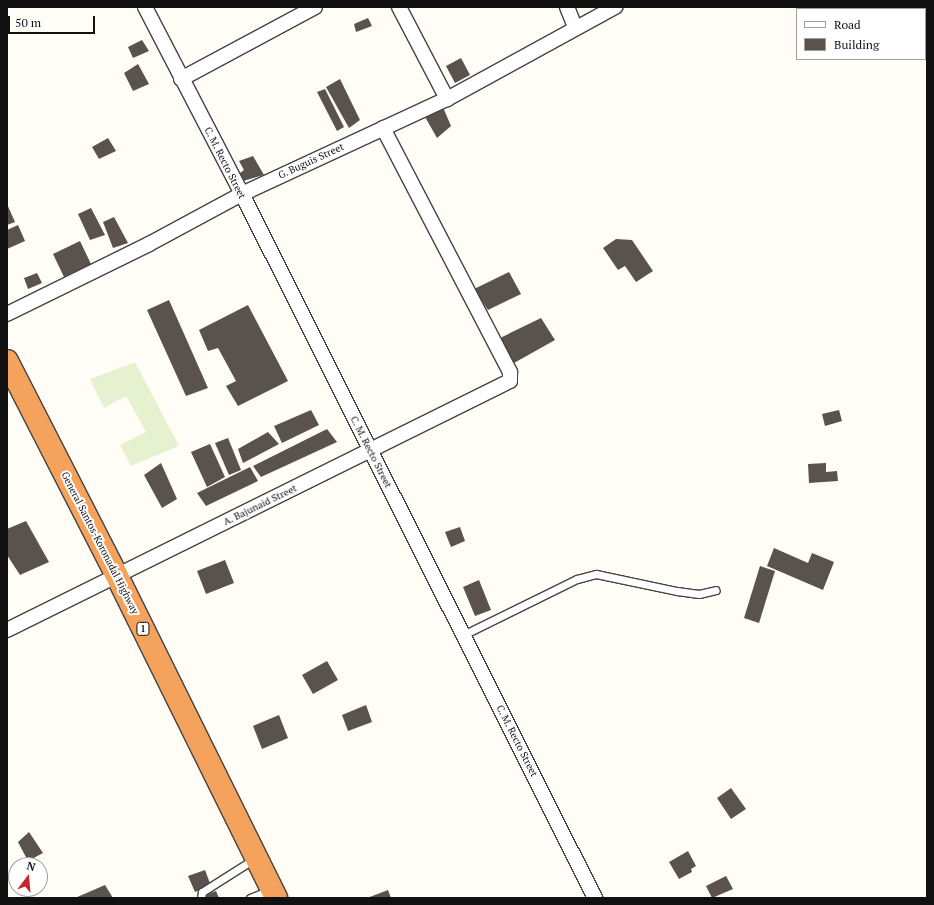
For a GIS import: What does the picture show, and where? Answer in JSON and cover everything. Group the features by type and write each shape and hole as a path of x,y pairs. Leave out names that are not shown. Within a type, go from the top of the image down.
{"highway":[{"name":"General Santos-Koronadal Highway","path":"7,361 116,574 274,894"}],"street":[{"name":"C. M. Recto Street","path":"145,7 242,194 595,898"},
{"path":"181,79 315,7"},
{"path":"399,7 446,98"},
{"path":"567,7 575,27"},
{"name":"G. Buguis Street","path":"7,314 149,244 242,194 446,98 614,7"},
{"name":"A. Bajunaid Street","path":"7,630 116,574 371,451 508,382 511,378 510,372 383,128"}],"lane":[{"path":"463,635 577,579 596,574 677,591 699,594 716,590"},
{"path":"201,898 202,892 256,858"},
{"path":"250,898 274,894"}],"green space":[{"path":"135,362 179,446 131,466 120,445 146,432 126,396 104,408 90,379"}],"building":[{"path":"368,18 372,26 356,32 354,24"},
{"path":"142,40 149,51 133,58 128,47"},
{"path":"461,58 470,75 455,83 446,66"},
{"path":"138,64 149,84 133,91 124,73"},
{"path":"340,79 360,120 349,128 326,87"},
{"path":"325,89 344,127 337,131 317,92"},
{"path":"442,105 451,126 437,138 424,115"},
{"path":"108,138 116,151 99,159 92,147"},
{"path":"253,156 264,175 243,181 240,173 244,170 239,161"},
{"path":"7,204 15,222 7,225"},
{"path":"91,208 105,235 90,240 78,214"},
{"path":"114,217 128,243 113,248 103,222"},
{"path":"18,225 25,241 7,249 7,230"},
{"path":"616,239 632,240 653,271 636,282 625,266 618,270 603,248"},
{"path":"80,241 91,264 64,277 53,254"},
{"path":"509,272 521,294 488,310 474,289"},
{"path":"37,273 42,283 28,289 24,278"},
{"path":"169,300 208,388 186,396 147,310"},
{"path":"248,305 288,381 238,406 226,386 236,381 218,348 208,351 199,330"},
{"path":"541,318 555,340 514,363 498,339"},
{"path":"311,410 319,425 282,443 274,426"},
{"path":"839,410 842,421 825,426 822,414"},
{"path":"327,429 337,442 261,477 253,466"},
{"path":"268,432 279,444 243,463 238,449"},
{"path":"228,438 241,470 229,475 215,443"},
{"path":"210,444 225,477 207,487 191,452"},
{"path":"161,463 177,499 162,508 144,475"},
{"path":"826,463 826,472 837,471 838,481 809,483 808,464"},
{"path":"250,467 258,481 206,506 197,493"},
{"path":"26,521 49,562 20,575 7,555 7,529"},
{"path":"460,527 465,541 451,547 445,532"},
{"path":"774,548 808,563 812,553 834,562 823,590 767,566"},
{"path":"225,560 234,583 206,594 197,571"},
{"path":"760,566 775,571 759,623 744,618"},
{"path":"479,580 491,610 475,616 463,587"},
{"path":"327,661 338,680 313,694 302,675"},
{"path":"366,705 372,722 348,731 342,715"},
{"path":"279,715 288,738 262,749 253,726"},
{"path":"731,788 746,809 731,819 717,798"},
{"path":"29,832 43,853 36,857 26,857 18,842"},
{"path":"688,851 696,866 691,869 692,872 679,879 669,862"},
{"path":"205,870 211,886 195,892 188,876"},
{"path":"726,876 733,889 712,898 706,886"},
{"path":"105,885 113,898 75,898"},
{"path":"388,890 391,898 367,898"},
{"path":"216,891 219,898 207,898 205,895"}]}
